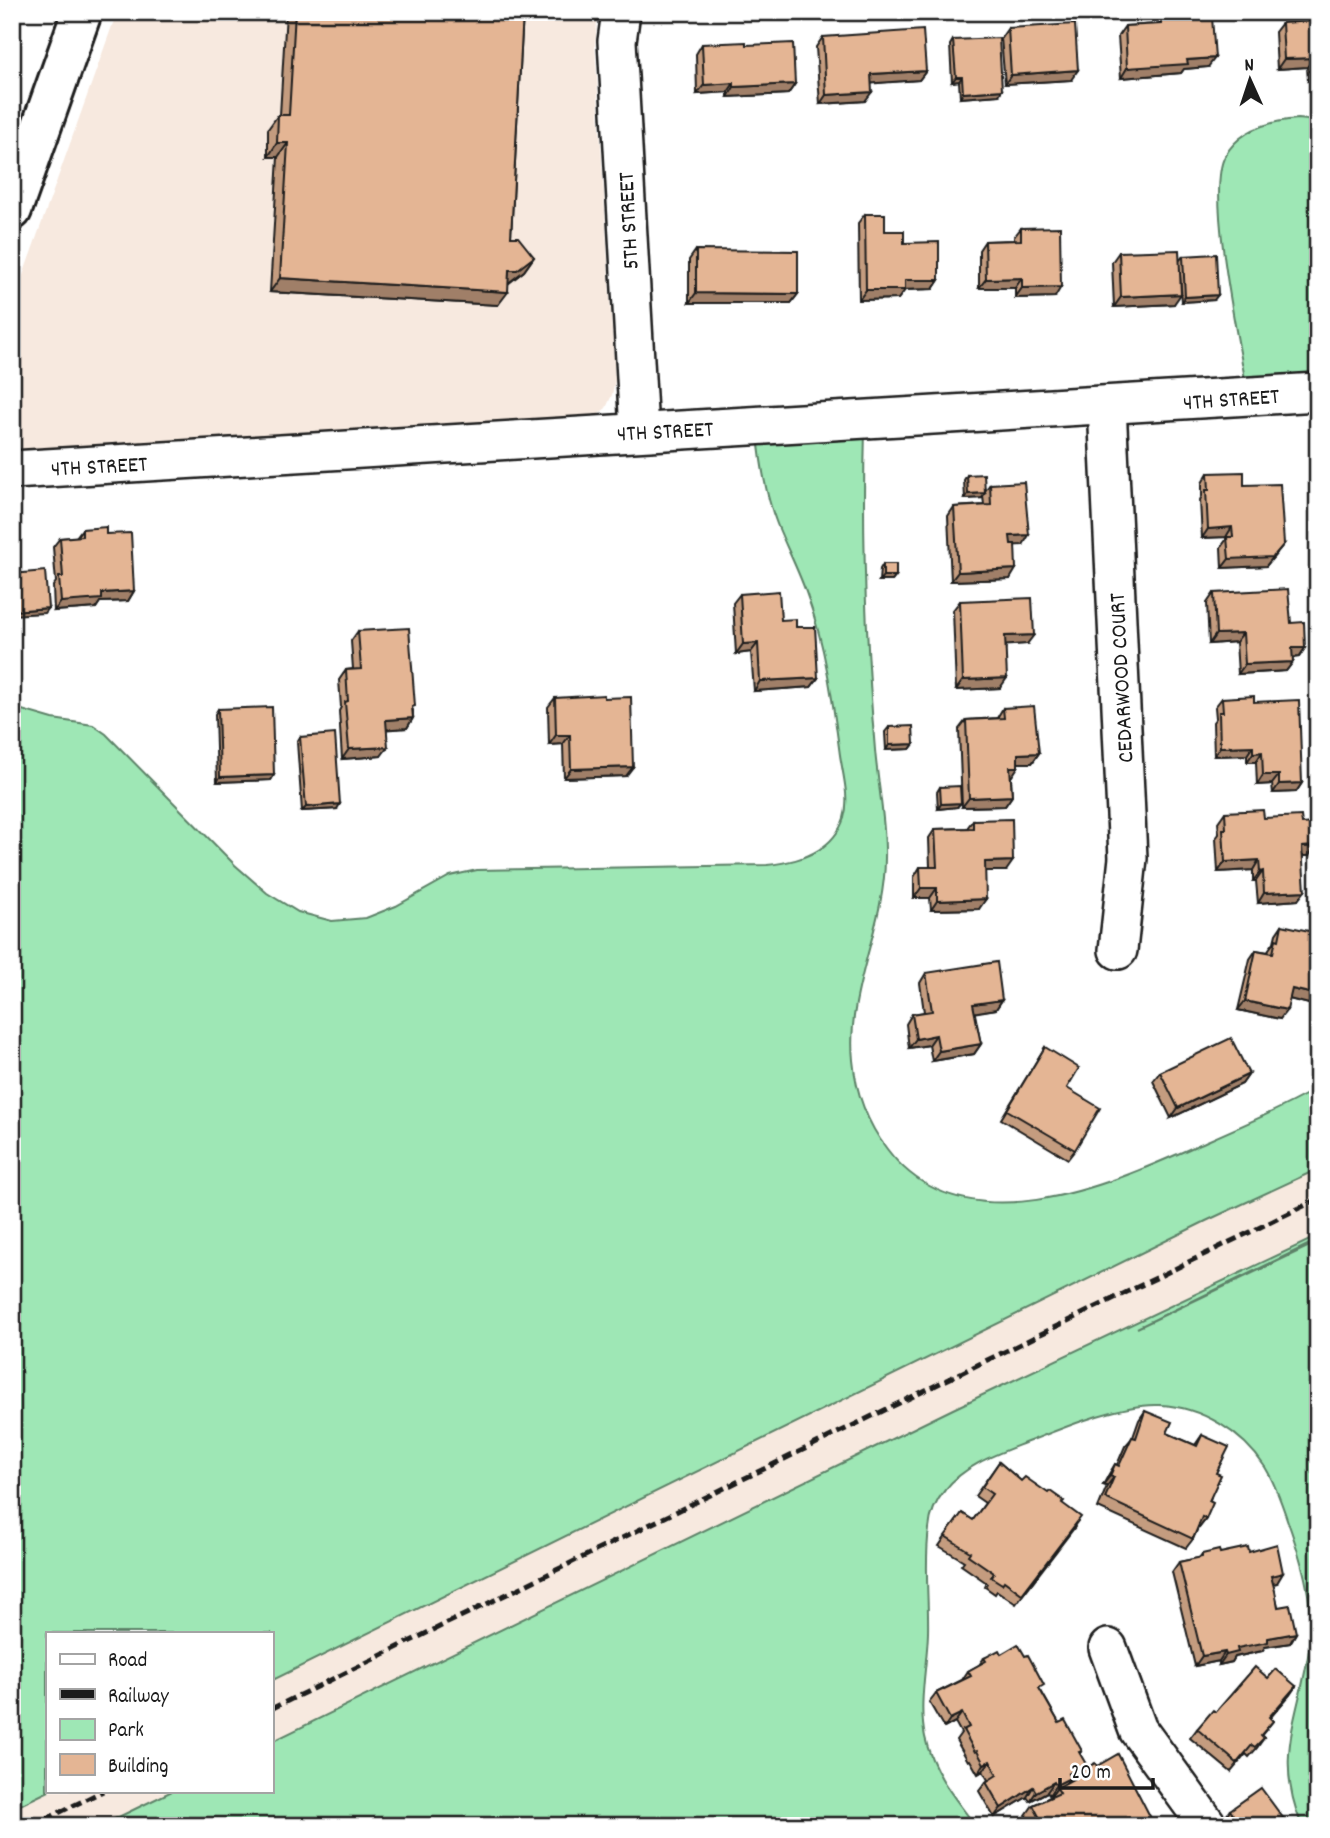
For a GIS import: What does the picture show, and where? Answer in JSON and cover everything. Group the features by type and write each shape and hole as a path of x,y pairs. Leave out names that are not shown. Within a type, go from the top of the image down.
{"main road":[{"path":"12,210 82,12"}],"street":[{"name":"5TH STREET","path":"621,12 617,41 639,431"},
{"name":"4TH STREET","path":"12,470 1318,392"},
{"name":"CEDARWOOD COURT","path":"1107,405 1128,858 1118,950"},
{"path":"1108,1648 1138,1730 1208,1826"}],"shaded area":[{"path":"117,12 598,12 595,45 615,380 606,408 595,417 12,457 12,306"},
{"path":"1318,1158 1318,1240 273,1748 273,1668"},
{"path":"12,1718 46,1792 184,1792 114,1826 12,1826"}],"green space":[{"path":"1298,119 1318,121 1318,380 1246,384 1225,266 1219,200 1220,174 1225,156 1247,133 1266,124"},
{"path":"865,430 864,550 867,630 885,858 879,909 860,984 852,1034 853,1060 860,1096 868,1118 887,1149 918,1179 954,1196 994,1202 1036,1200 1079,1191 1122,1177 1244,1125 1318,1088 1318,1169 1206,1221 273,1680 273,1632 46,1632 47,1792 12,1809 12,707 53,719 93,725 106,734 235,865 267,893 298,912 332,921 366,918 396,906 450,876 477,870 767,865 802,858 823,847 839,830 846,811 845,787 820,636 805,589 770,503 758,436"},
{"path":"1318,1236 1318,1240 1137,1328 1318,1242 1318,1826 1302,1826 1289,1779 1291,1737 1309,1650 1310,1617 1303,1569 1281,1501 1256,1454 1233,1433 1206,1416 1191,1411 1145,1405 1094,1417 995,1455 962,1473 942,1494 934,1508 927,1555 928,1633 923,1724 928,1749 939,1773 976,1826 100,1826 170,1792 273,1792 273,1741 953,1409"}],"building":[{"path":"295,12 523,12 511,237 518,237 534,257 517,270 509,270 508,292 280,278 288,143 277,143 278,115 289,115"},
{"path":"1311,12 1318,12 1318,71 1315,72 1314,58 1284,59 1282,23 1312,21"},
{"path":"1212,17 1215,58 1187,60 1188,64 1127,68 1125,26 1161,24 1161,20"},
{"path":"1075,24 1078,70 1011,75 1008,28"},
{"path":"923,30 926,71 871,74 872,92 826,95 823,37"},
{"path":"999,38 1002,90 963,93 962,77 956,77 953,40"},
{"path":"746,42 746,45 793,43 795,84 734,87 734,83 704,85 702,44"},
{"path":"865,214 885,214 885,231 904,231 904,243 939,242 939,280 905,280 905,290 866,290"},
{"path":"1060,227 1061,287 1022,288 1022,278 986,279 985,241 1021,240 1021,228"},
{"path":"696,250 798,251 798,294 696,293"},
{"path":"1179,250 1181,294 1121,297 1119,252"},
{"path":"1216,254 1218,295 1185,297 1183,256"},
{"path":"1244,472 1244,485 1280,484 1284,544 1273,557 1229,559 1227,537 1233,537 1232,527 1208,529 1208,473"},
{"path":"984,474 985,493 968,494 967,475"},
{"path":"1024,482 1029,535 1010,536 1011,544 1015,544 1016,569 958,572 954,507 991,505 990,484"},
{"path":"106,527 106,534 131,533 134,591 102,593 102,599 61,602 59,577 63,577 60,538 82,536 82,529"},
{"path":"883,564 896,564 896,576 883,576"},
{"path":"45,571 48,608 12,611 12,574"},
{"path":"1288,589 1291,623 1304,622 1305,648 1292,648 1293,662 1245,664 1243,633 1216,634 1214,593"},
{"path":"779,591 781,620 796,619 796,627 815,627 818,678 760,681 758,643 743,644 740,594"},
{"path":"1032,598 1034,635 1005,636 1007,678 963,680 960,601"},
{"path":"409,628 415,706 412,707 413,718 386,720 388,747 349,749 345,702 348,701 346,670 361,669 358,631"},
{"path":"604,695 604,698 631,697 633,767 571,769 570,735 556,735 555,698"},
{"path":"1254,696 1254,702 1299,700 1302,783 1279,784 1279,775 1263,775 1262,752 1253,753 1253,746 1220,747 1219,712 1223,712 1222,698"},
{"path":"1034,706 1039,753 1018,754 1018,767 1010,767 1012,796 969,798 966,720 1004,718 1003,708"},
{"path":"272,707 274,775 220,777 218,709"},
{"path":"913,726 914,744 889,745 889,727"},
{"path":"335,734 340,804 306,807 300,737"},
{"path":"960,786 961,803 941,804 940,787"},
{"path":"1263,810 1264,818 1301,816 1302,824 1314,823 1315,846 1302,847 1305,891 1264,893 1263,871 1260,872 1259,860 1225,862 1225,812"},
{"path":"1012,819 1013,861 985,862 986,899 937,901 937,888 921,888 920,867 937,867 935,829 973,828 973,820"},
{"path":"1282,925 1318,933 1318,995 1292,989 1287,1010 1245,1001 1256,950 1273,953"},
{"path":"997,962 1002,1000 973,1004 981,1044 939,1051 936,1035 916,1039 912,1014 932,1011 926,973"},
{"path":"1231,1038 1249,1074 1178,1108 1160,1072"},
{"path":"1045,1047 1079,1068 1067,1088 1100,1108 1075,1150 1007,1110"},
{"path":"1145,1411 1172,1422 1167,1433 1197,1446 1202,1435 1229,1447 1216,1473 1221,1475 1209,1501 1213,1503 1206,1519 1202,1517 1193,1539 1105,1498 1114,1477 1110,1476 1115,1464 1119,1466 1132,1437 1136,1438"},
{"path":"999,1462 1021,1481 1025,1477 1048,1493 1050,1491 1081,1517 1022,1594 1004,1581 1002,1584 991,1577 994,1573 968,1555 970,1552 945,1536 962,1513 973,1520 992,1494 982,1487"},
{"path":"1277,1544 1283,1573 1271,1576 1278,1607 1290,1605 1296,1633 1268,1638 1268,1642 1237,1648 1238,1652 1226,1655 1225,1652 1202,1656 1179,1562 1219,1550 1220,1553 1248,1547 1249,1552"},
{"path":"1018,1644 1025,1656 1028,1655 1044,1685 1039,1688 1059,1723 1065,1720 1086,1764 1068,1774 1070,1778 1056,1785 1054,1782 1036,1792 1033,1787 1001,1808 986,1782 997,1775 990,1761 984,1764 977,1751 975,1752 963,1730 969,1727 962,1713 950,1719 936,1693 971,1676 968,1671 986,1661 984,1658 999,1650 1001,1654"},
{"path":"1255,1667 1268,1678 1276,1669 1296,1686 1269,1717 1273,1721 1261,1735 1264,1738 1255,1747 1252,1745 1237,1763 1197,1729 1213,1710 1216,1712"},
{"path":"1118,1754 1155,1826 1044,1826 1033,1805 1060,1793 1057,1788 1082,1774 1080,1771 1095,1763 1097,1766"},
{"path":"1261,1788 1289,1826 1241,1826 1230,1810"}],"railway":[{"path":"273,1708 1318,1199"},
{"path":"32,1826 101,1792"}]}
